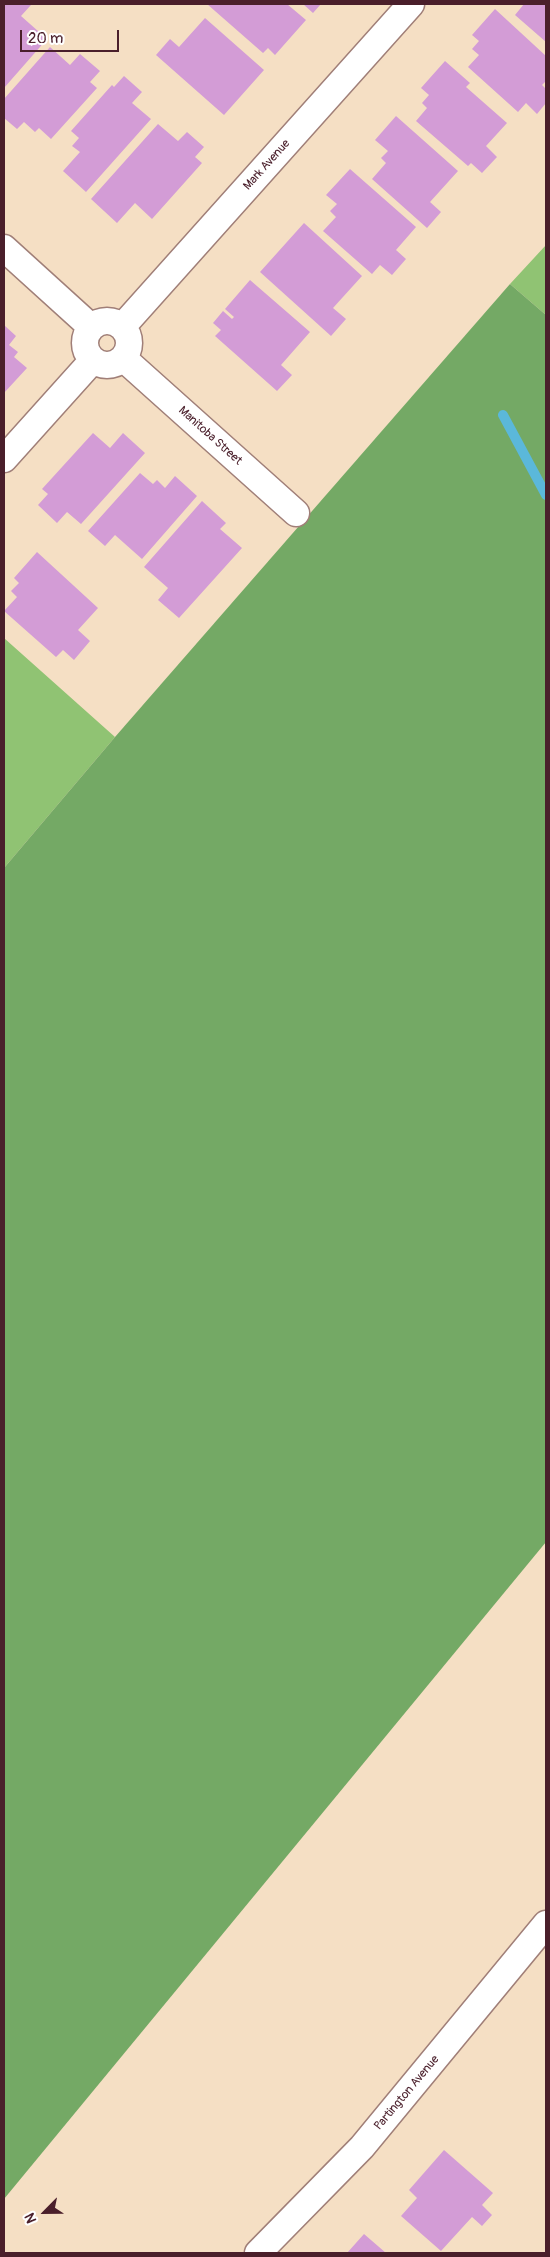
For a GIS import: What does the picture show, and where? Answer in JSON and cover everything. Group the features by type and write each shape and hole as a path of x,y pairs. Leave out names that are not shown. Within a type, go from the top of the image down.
{"street":[{"name":"Mark Avenue","path":"122,326 411,4"},
{"path":"4,248 91,327"},
{"path":"103,321 110,321 122,326 129,340 129,348 123,358 114,364 107,365 93,360 86,348 85,340 91,327 103,321"},
{"name":"Manitoba Street","path":"123,358 296,513"},
{"path":"4,459 93,360"},
{"name":"Partington Avenue","path":"258,2253 362,2147 546,1924"}],"green space":[{"path":"546,245 546,315 510,284"},
{"path":"510,284 546,315 546,1542 4,2199 4,868 115,737"},
{"path":"4,638 115,737 4,868"}],"building":[{"path":"4,4 31,5 21,16 47,39 4,88"},
{"path":"207,4 287,4 306,20 275,55 268,48 263,53"},
{"path":"303,4 321,4 313,13"},
{"path":"524,4 546,4 546,42 515,15"},
{"path":"495,9 546,56 546,81 542,85 546,89 546,103 537,114 526,103 518,112 468,67 479,55 472,49 479,41 472,35"},
{"path":"205,18 264,70 224,115 156,55 170,39 179,47"},
{"path":"50,47 70,65 80,54 100,71 90,82 97,88 51,139 39,128 35,132 24,122 17,129 4,118 4,99"},
{"path":"445,61 470,83 466,87 507,123 486,146 497,157 482,173 471,163 468,166 416,121 427,108 422,103 429,95 421,88"},
{"path":"124,76 142,92 132,103 151,119 86,192 63,171 80,152 72,146 79,138 71,131 112,85 114,87"},
{"path":"396,116 458,171 430,202 441,212 427,228 372,179 386,163 381,158 388,151 375,140"},
{"path":"158,124 178,141 187,132 204,147 195,157 202,163 152,219 135,203 117,223 91,199"},
{"path":"350,169 416,227 396,250 406,259 392,275 380,265 372,274 323,231 336,217 330,211 337,204 326,195"},
{"path":"304,223 362,276 333,308 346,319 331,336 260,272"},
{"path":"250,280 310,332 281,365 292,375 277,391 215,336 221,330 213,323 223,311 232,319 234,317 225,309"},
{"path":"4,325 16,336 9,345 18,352 14,357 27,368 4,393"},
{"path":"93,433 110,448 123,433 145,453 81,524 67,512 57,523 38,505 48,494 42,489"},
{"path":"140,473 153,484 157,480 165,488 175,476 197,496 142,559 115,535 105,546 88,531"},
{"path":"202,501 226,523 220,529 242,548 179,618 158,600 168,588 144,567"},
{"path":"37,552 98,608 78,630 90,641 74,660 63,650 56,657 4,611 17,597 11,591 19,583 14,578"},
{"path":"444,2150 493,2193 482,2205 492,2215 482,2226 472,2217 441,2251 401,2216 417,2198 409,2190"},
{"path":"364,2234 386,2253 347,2253"}],"waterway":[{"path":"503,415 546,495"}]}
